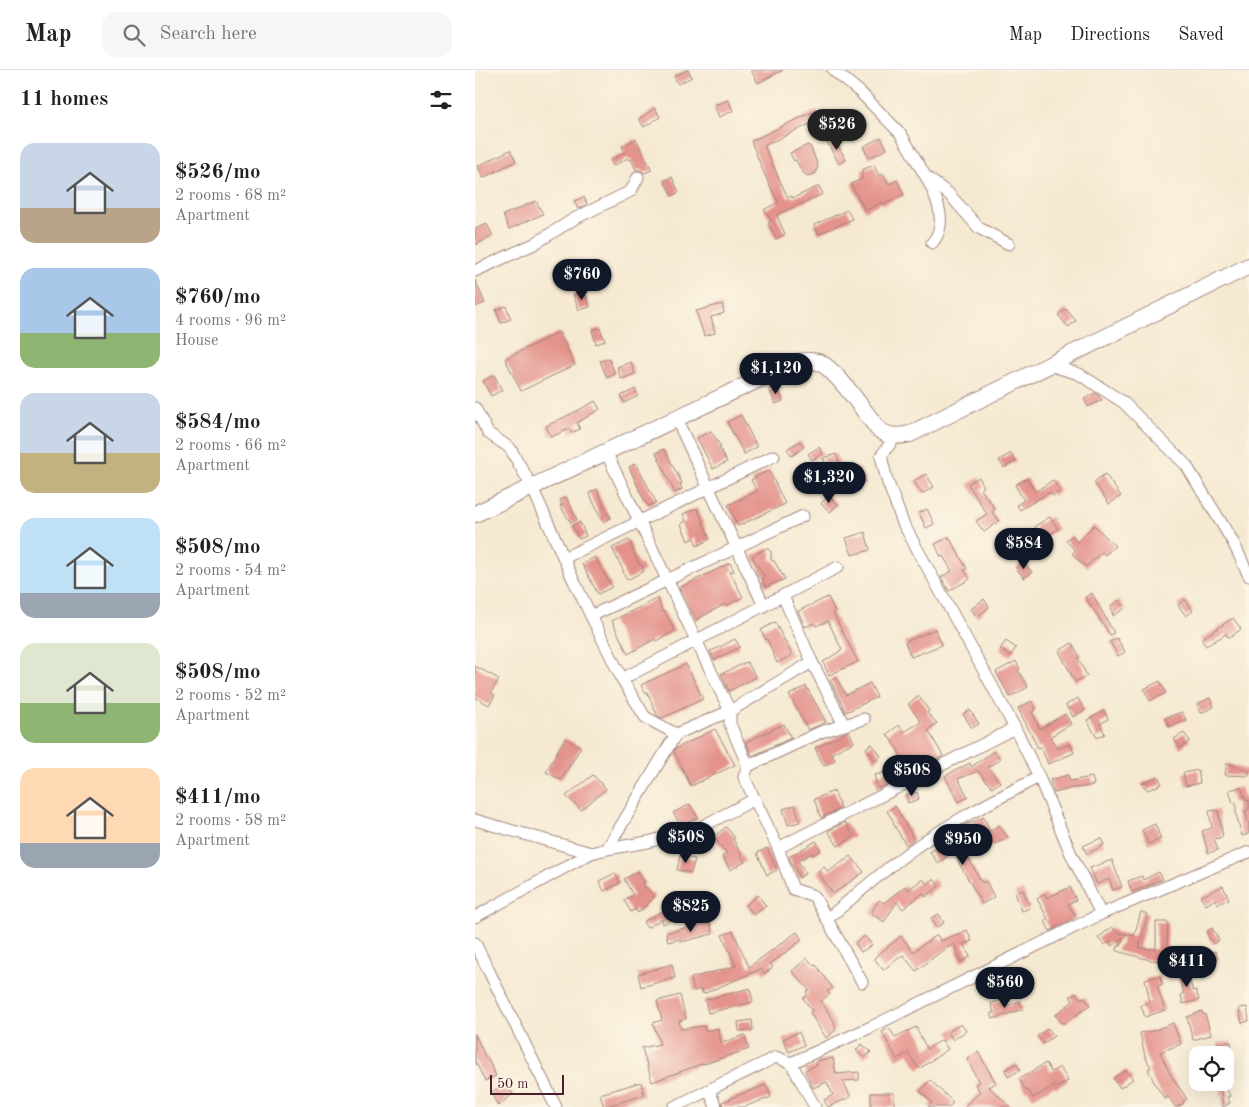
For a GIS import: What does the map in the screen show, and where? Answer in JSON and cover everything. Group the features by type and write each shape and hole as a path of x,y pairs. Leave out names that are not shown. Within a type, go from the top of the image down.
{"street":[{"path":"833,70 860,92 901,134 927,177 941,210 940,226 932,243"},
{"path":"475,271 534,244 574,219 631,191 637,177"},
{"path":"927,177 949,194 979,228 1009,244"},
{"path":"475,514 791,364 807,360 821,363 831,370 878,429 887,435 895,437 910,434 1249,266"},
{"path":"1049,365 1079,374 1123,402 1186,465 1233,542 1249,576"},
{"path":"475,408 488,433 510,448 532,487 622,680 645,717 676,734"},
{"path":"676,418 764,606"},
{"path":"895,437 881,456 887,480 903,523 1015,728 1039,777 1071,854 1101,914"},
{"path":"606,452 730,711 730,724 748,766 744,777 778,848 793,889 814,896 862,982"},
{"path":"564,558 774,456"},
{"path":"591,616 803,516"},
{"path":"622,680 838,567"},
{"path":"783,596 812,662 844,725"},
{"path":"607,849 676,734 730,711 812,662"},
{"path":"748,766 821,732 864,719"},
{"path":"778,848 1015,728"},
{"path":"827,919 931,836 1039,777"},
{"path":"475,917 591,853 648,842 699,828 755,799"},
{"path":"475,820 591,853"},
{"path":"791,1063 871,1027 1101,914 1249,852"},
{"path":"475,943 556,1107"},
{"path":"674,1107 776,1057 791,1063 815,1107"},
{"path":"709,1090 716,1107"}],"building":[{"path":"687,70 692,77 678,84 674,76"},
{"path":"751,70 783,70 758,83"},
{"path":"728,100 733,111 719,117 714,105"},
{"path":"655,108 660,117 644,127 639,119"},
{"path":"817,110 822,118 764,146 788,198 792,196 793,198 819,186 823,194 778,214 777,216 785,234 776,239 768,223 772,221 764,210 778,202 751,141"},
{"path":"881,137 887,149 869,158 863,147"},
{"path":"834,138 846,160 839,164 827,142"},
{"path":"636,139 652,170 644,173 641,170 636,170 631,159 629,160 628,158 613,166 610,160 625,152 622,146"},
{"path":"808,145 818,166 815,174 807,176 802,172 790,153"},
{"path":"510,150 516,161 483,178 478,166"},
{"path":"874,165 879,176 883,174 889,184 897,180 904,195 883,205 882,202 865,211 851,184 862,179 862,170"},
{"path":"672,177 679,192 672,196 664,181"},
{"path":"584,197 587,204 578,209 574,201"},
{"path":"536,201 543,214 509,229 503,215"},
{"path":"847,210 852,219 819,234 814,225"},
{"path":"487,224 493,236 475,245 475,229"},
{"path":"475,280 485,303 475,307"},
{"path":"584,291 590,307 579,310 573,295"},
{"path":"722,304 724,313 711,317 715,333 704,336 696,311"},
{"path":"506,306 511,319 501,323 496,310"},
{"path":"1066,309 1076,321 1068,327 1058,315"},
{"path":"600,328 605,341 596,344 592,330"},
{"path":"559,332 575,365 521,391 505,359"},
{"path":"609,358 615,374 607,378 600,361"},
{"path":"631,362 635,374 621,379 617,367"},
{"path":"494,375 502,390 491,396 483,381"},
{"path":"777,386 783,401 775,404 769,389"},
{"path":"635,389 638,396 624,403 621,396"},
{"path":"1095,393 1102,400 1088,407 1084,399"},
{"path":"595,401 600,409 577,423 580,429 571,433 569,429 551,437 546,426"},
{"path":"741,415 757,447 744,454 727,422"},
{"path":"711,431 721,447 719,447 727,462 713,469 697,438"},
{"path":"800,441 804,447 792,456 787,449"},
{"path":"819,447 823,454 812,460 808,454"},
{"path":"664,449 682,483 680,484 682,489 675,493 656,453"},
{"path":"1011,453 1016,461 1004,468 999,460"},
{"path":"836,454 841,467 828,472 823,458"},
{"path":"636,463 656,502 649,506 645,502 629,467"},
{"path":"859,468 865,482 859,485 852,472"},
{"path":"769,470 785,504 738,526 728,505 757,491 751,480"},
{"path":"926,474 934,487 922,494 914,481"},
{"path":"1105,474 1121,496 1109,504 1094,482"},
{"path":"979,477 984,487 981,489 995,509 992,512 999,521 984,532 976,521 987,514 968,484"},
{"path":"1027,478 1035,492 1053,480 1060,491 1053,496 1050,492 1020,510 1017,505 1024,500 1015,485"},
{"path":"597,489 611,518 603,522 589,493"},
{"path":"828,496 838,504 830,512 821,504"},
{"path":"566,497 577,520 571,523 560,506 562,505 560,500"},
{"path":"697,508 710,539 697,546 694,538 688,541 681,524 686,521 683,514"},
{"path":"927,509 934,524 926,528 919,513"},
{"path":"1050,517 1058,529 1043,539 1035,526"},
{"path":"580,522 586,536 579,539 572,525"},
{"path":"1094,525 1115,546 1105,555 1102,552 1086,567 1072,554 1075,551 1066,540 1072,535 1077,542"},
{"path":"865,532 870,550 852,555 846,538"},
{"path":"949,537 967,569 964,570 970,579 949,591 941,577 952,571 943,556 941,557 935,544"},
{"path":"629,540 639,565 641,564 644,571 627,580 612,548"},
{"path":"767,548 771,552 771,560 774,561 785,579 766,587 762,579 765,578 752,556"},
{"path":"595,557 612,587 598,594 582,564"},
{"path":"1023,562 1032,572 1024,578 1016,568"},
{"path":"730,563 734,571 730,572 743,597 726,606 725,604 696,620 679,588"},
{"path":"1092,593 1114,633 1110,635 1085,597"},
{"path":"828,597 835,612 833,613 858,662 829,675 823,662 842,650 828,621 816,626 814,623 805,627 798,611"},
{"path":"658,598 662,612 664,611 675,631 656,641 655,639 628,654 612,621"},
{"path":"984,599 989,607 977,617 971,609"},
{"path":"1185,599 1193,611 1186,616 1178,605"},
{"path":"1119,600 1125,608 1113,616 1111,606"},
{"path":"1233,618 1241,629 1231,637 1228,637 1226,634 1206,646 1201,639"},
{"path":"775,622 792,655 777,663 761,630"},
{"path":"935,629 942,645 911,657 905,642"},
{"path":"1117,638 1125,652 1118,656 1110,642"},
{"path":"735,639 740,647 714,660 710,651"},
{"path":"1006,641 1016,648 1010,656 1000,649"},
{"path":"1072,643 1087,676 1075,682 1059,651"},
{"path":"1016,661 1020,669 1018,670 1028,687 1010,697 996,672"},
{"path":"747,662 756,677 729,691 721,674"},
{"path":"686,664 703,699 662,718 657,715 647,692 645,692 641,685"},
{"path":"475,666 499,679 491,693 495,695 489,705 475,697"},
{"path":"836,677 846,695 870,683 877,697 846,712 830,680"},
{"path":"1160,681 1166,693 1150,701 1144,689"},
{"path":"806,686 826,722 808,730 789,695"},
{"path":"919,696 929,711 927,713 937,723 928,730 943,756 911,772 887,734 899,725 904,732 921,722 908,704"},
{"path":"1078,698 1085,710 1073,717 1066,705"},
{"path":"1210,698 1214,707 1201,713 1197,704"},
{"path":"1032,701 1036,710 1032,712 1040,729 1065,714 1071,724 1051,736 1057,749 1070,744 1074,753 1048,764 1041,747 1038,748 1018,708"},
{"path":"970,710 979,724 972,728 963,714"},
{"path":"1104,711 1108,719 1100,724 1105,734 1097,738 1087,720"},
{"path":"1182,712 1186,720 1169,727 1165,718"},
{"path":"784,724 791,738 752,756 746,742"},
{"path":"715,729 735,765 691,786 674,752 675,749"},
{"path":"849,731 854,742 832,753 835,760 824,766 815,748"},
{"path":"1184,733 1190,741 1180,748 1174,739"},
{"path":"565,738 581,747 561,780 546,772"},
{"path":"872,744 881,756 875,761 866,748"},
{"path":"994,751 1000,759 988,767 1000,782 992,788 978,771 958,779 968,797 959,802 945,776 970,763 971,767"},
{"path":"1227,763 1249,771 1249,776 1225,775"},
{"path":"1198,770 1200,783 1186,786 1183,773"},
{"path":"887,772 890,783 878,788 874,775"},
{"path":"593,775 606,789 581,810 566,796"},
{"path":"1068,775 1070,781 1092,777 1094,785 1076,787 1054,793 1050,780"},
{"path":"1158,776 1162,784 1148,790 1141,784"},
{"path":"1241,787 1246,801 1249,800 1249,809 1245,811 1249,824 1249,834 1242,836 1236,814 1236,802 1233,803 1229,790"},
{"path":"834,791 841,808 821,818 814,799"},
{"path":"917,792 919,799 908,803 906,795"},
{"path":"690,804 698,818 681,825 673,813"},
{"path":"795,805 800,822 788,825 783,809"},
{"path":"895,806 914,839 906,845 887,811"},
{"path":"1218,810 1223,837 1214,839 1218,850 1208,853 1202,831 1212,828 1209,811"},
{"path":"984,817 990,831 999,825 1008,838 976,853 955,833 967,828 965,825"},
{"path":"845,822 854,837 838,846 828,831"},
{"path":"1155,824 1161,839 1148,844 1142,830"},
{"path":"726,827 735,838 733,839 745,862 730,870 722,856 727,853 713,837"},
{"path":"955,833 982,883 986,881 994,897 982,904 953,852 938,863 930,852 945,841 944,839"},
{"path":"1101,838 1104,845 1087,854 1083,846"},
{"path":"816,841 821,850 798,861 806,873 799,878 789,857"},
{"path":"767,848 777,870 767,875 757,853"},
{"path":"680,856 695,859 691,873 677,870"},
{"path":"851,856 864,872 833,894 818,872 824,867 828,872"},
{"path":"1112,860 1122,887 1113,890 1109,879 1097,884 1090,868"},
{"path":"638,871 645,883 642,884 655,897 638,913 636,909 631,912 624,900 633,895 624,879"},
{"path":"1159,872 1163,879 1132,892 1128,881 1142,876 1143,880"},
{"path":"615,873 620,883 604,891 599,881"},
{"path":"923,879 927,884 934,879 939,886 926,897 923,893 903,909 897,902 884,922 871,913 879,900 884,903 905,886 908,890"},
{"path":"1223,886 1229,899 1218,904 1215,899 1206,905 1200,897"},
{"path":"1070,887 1076,900 1068,904 1076,917 1050,931 1045,921 1048,919 1037,899 1045,894 1047,898"},
{"path":"1023,890 1030,908 1022,911 1015,893"},
{"path":"758,895 766,906 754,915 746,905"},
{"path":"680,903 685,913 663,924 662,919 647,928 643,922"},
{"path":"1141,912 1148,914 1139,948 1156,949 1156,922 1168,922 1167,950 1174,951 1173,962 1150,960 1117,951 1118,946 1121,946 1123,937 1112,946 1109,942 1104,945 1098,938 1112,927 1116,932 1134,936"},
{"path":"939,914 944,923 936,928 931,918"},
{"path":"710,922 713,934 681,942 680,939 668,942 666,933"},
{"path":"1212,928 1219,940 1213,944 1207,934 1207,931"},
{"path":"967,930 972,941 963,944 970,957 961,962 954,944 916,971 903,955 883,970 874,958 901,936 913,952 937,935 941,941"},
{"path":"733,931 749,967 797,932 802,940 770,964 773,967 764,974 761,969 703,994 702,989 694,991 691,978 736,966 722,935"},
{"path":"865,936 872,945 861,952 855,943"},
{"path":"1215,951 1218,959 1204,964 1184,963"},
{"path":"807,958 814,966 816,965 833,989 827,991 830,994 821,1001 834,1021 836,1030 826,1038 803,998 808,995 806,992 809,990 792,971"},
{"path":"672,964 675,978 641,987 638,974"},
{"path":"1186,970 1193,991 1196,990 1199,1000 1183,1004 1181,994 1184,994 1177,972"},
{"path":"1160,976 1162,985 1157,986 1165,1010 1145,1017 1141,1005 1150,1002 1145,979"},
{"path":"750,988 753,1002 708,1013 705,1000"},
{"path":"1076,993 1081,999 1084,997 1090,1005 1065,1023 1062,1023 1055,1015 1073,1001 1070,997"},
{"path":"680,995 686,1019 679,1021 681,1029 704,1026 705,1031 718,1028 721,1043 745,1035 749,1049 652,1082 642,1048 660,1044 653,1023 662,1020 657,1001"},
{"path":"1004,999 1007,1006 1019,1001 1023,1009 993,1019 991,1013 994,1012 991,1004"},
{"path":"1247,1007 1249,1021 1242,1023 1239,1008"},
{"path":"1202,1011 1203,1015 1205,1014 1211,1035 1193,1040 1187,1017"},
{"path":"752,1020 753,1030 739,1031 738,1022"},
{"path":"1173,1023 1181,1044 1160,1052 1170,1074 1187,1099 1177,1107 1175,1107 1169,1097 1165,1099 1155,1084 1148,1069 1151,1068 1145,1056 1140,1033 1153,1031"},
{"path":"961,1024 966,1031 953,1040 948,1032"},
{"path":"916,1027 927,1049 942,1040 948,1049 919,1069 908,1053 897,1059 882,1032 889,1028 895,1037"},
{"path":"1048,1028 1054,1036 1043,1044 1037,1036"},
{"path":"799,1032 804,1045 789,1052 783,1039"},
{"path":"475,1034 496,1076 485,1081 475,1061"},
{"path":"1231,1042 1231,1046 1218,1046 1218,1043"},
{"path":"862,1044 871,1052 864,1058 856,1050"},
{"path":"978,1052 996,1083 989,1087 1011,1107 964,1107 980,1092 975,1084 979,1082 967,1059"},
{"path":"833,1058 836,1074 859,1072 859,1080 843,1081 851,1097 828,1107 824,1100 833,1095 827,1082 813,1088 805,1070 817,1065 816,1061"},
{"path":"1016,1063 1020,1070 1008,1077 1005,1070"},
{"path":"1046,1063 1051,1072 1060,1067 1068,1081 1056,1088 1054,1086 1033,1098 1019,1079"},
{"path":"1126,1070 1133,1079 1120,1088 1113,1078"},
{"path":"930,1080 953,1102 949,1107 928,1107 932,1103 920,1091"},
{"path":"641,1082 644,1095 604,1107 600,1094"},
{"path":"504,1083 513,1094 498,1106 491,1093"},
{"path":"766,1085 771,1097 744,1107 723,1107 722,1102"},
{"path":"1221,1091 1228,1091 1230,1096 1227,1097 1230,1103 1223,1107"},
{"path":"871,1093 894,1093 894,1107 871,1107"}]}
